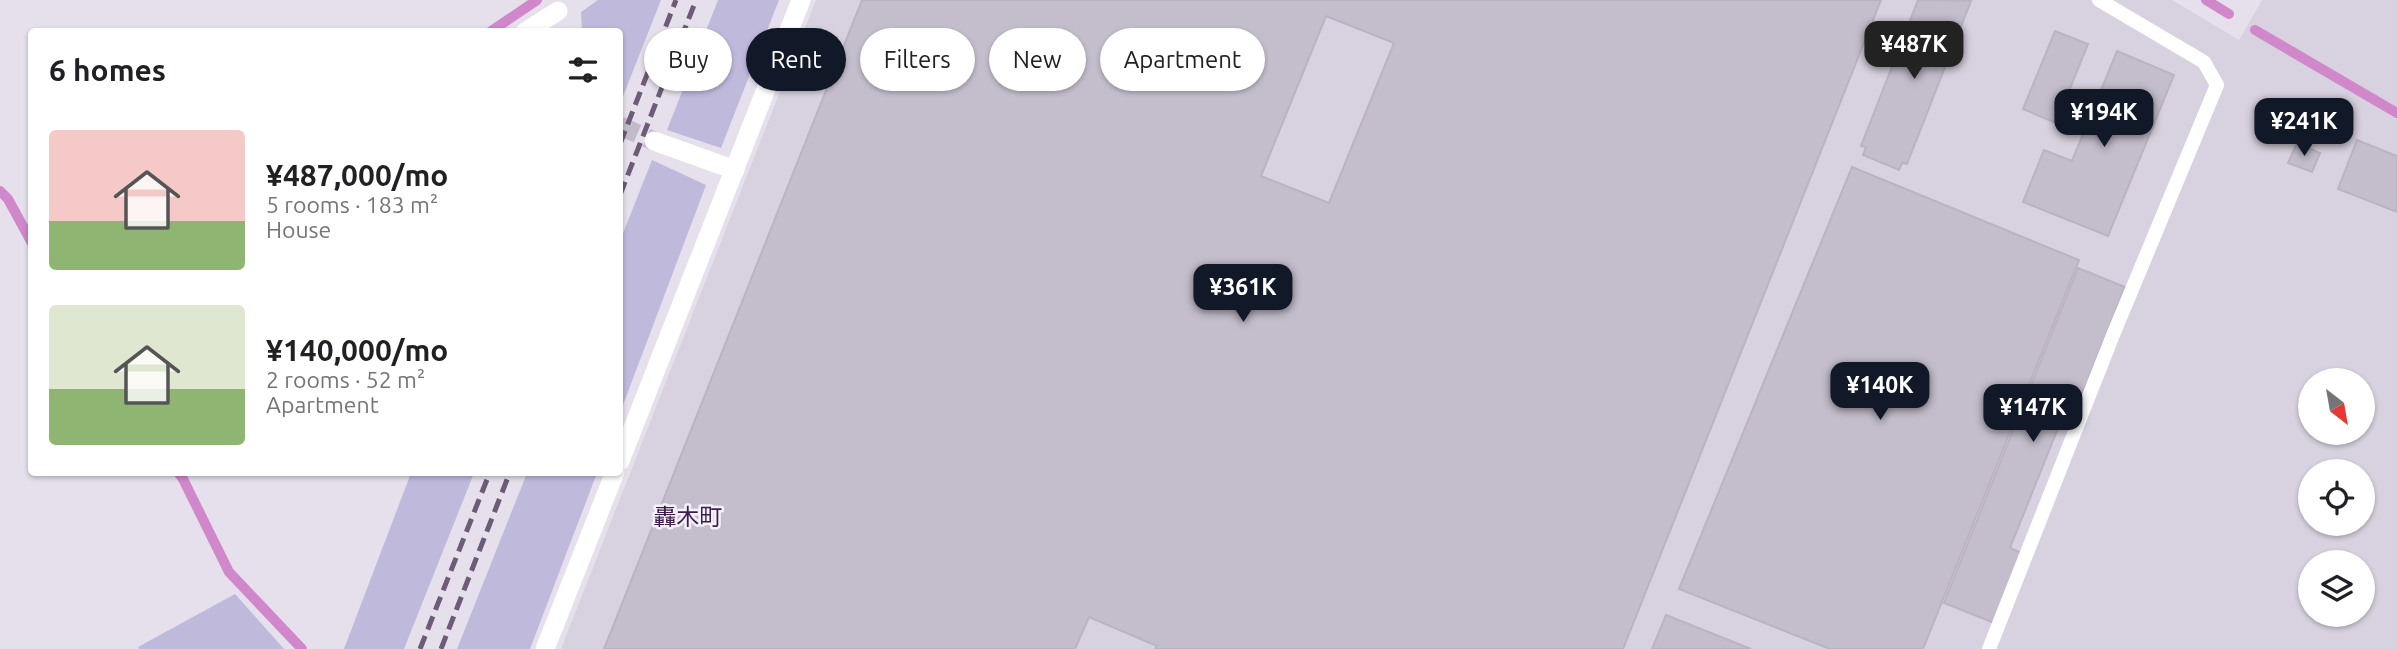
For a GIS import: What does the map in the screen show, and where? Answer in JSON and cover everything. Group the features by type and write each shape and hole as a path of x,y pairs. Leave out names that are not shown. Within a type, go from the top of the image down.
{"street":[{"path":"623,453 801,0"},
{"path":"529,28 554,6"},
{"path":"554,6 557,28"},
{"path":"654,141 735,170"},
{"path":"545,649 613,476"}],"lane":[{"path":"1989,649 2113,335 2217,85 2204,62 2099,0"}],"shaded area":[{"path":"598,0 661,0 650,28 644,28 644,43 623,96 623,28 582,28 581,12"},
{"path":"718,0 779,0 768,28 746,28 746,84 721,148 667,130 682,91 732,91 732,28 707,28"},
{"path":"816,0 2172,0 2239,40 2262,0 2397,0 2397,649 561,649 780,91 846,91 846,28 805,28"},
{"path":"652,160 706,185 623,405 623,233"},
{"path":"410,476 473,476 404,649 344,649"},
{"path":"526,476 596,476 530,649 457,649"},
{"path":"235,594 284,649 139,649 138,647"}],"building":[{"path":"862,0 1881,0 1623,649 1155,649 1157,646 1089,617 1075,649 604,649 826,91 846,91 846,40","holes":["1326,16 1394,43 1329,203 1261,176"]},
{"path":"1918,0 1971,1 1907,164 1902,163 1899,170 1863,155 1866,147 1861,146"},
{"path":"2055,31 2088,44 2056,123 2023,109"},
{"path":"2117,51 2174,75 2108,236 2023,202 2044,150 2072,161"},
{"path":"2357,140 2397,156 2397,212 2338,189"},
{"path":"2297,143 2320,153 2312,172 2288,163"},
{"path":"1852,167 2079,260 1923,649 1830,649 1679,589"},
{"path":"2078,268 2125,287 2082,394 2073,391 2010,548 2022,553 1994,623 1944,603"},
{"path":"1666,615 1751,649 1652,649"}],"waterway":[{"path":"496,28 537,0"},
{"path":"2206,0 2229,14"},
{"path":"2255,30 2397,113"},
{"path":"0,191 8,199 28,236"},
{"path":"181,476 229,572 302,649"}],"tunnel":[{"path":"623,127 654,141"}],"railway":[{"path":"623,136 676,0"},
{"path":"623,187 696,0"},
{"path":"420,649 488,476"},
{"path":"441,649 508,476"}],"district":[{"name":"轟木町","path":"688,517"}]}
